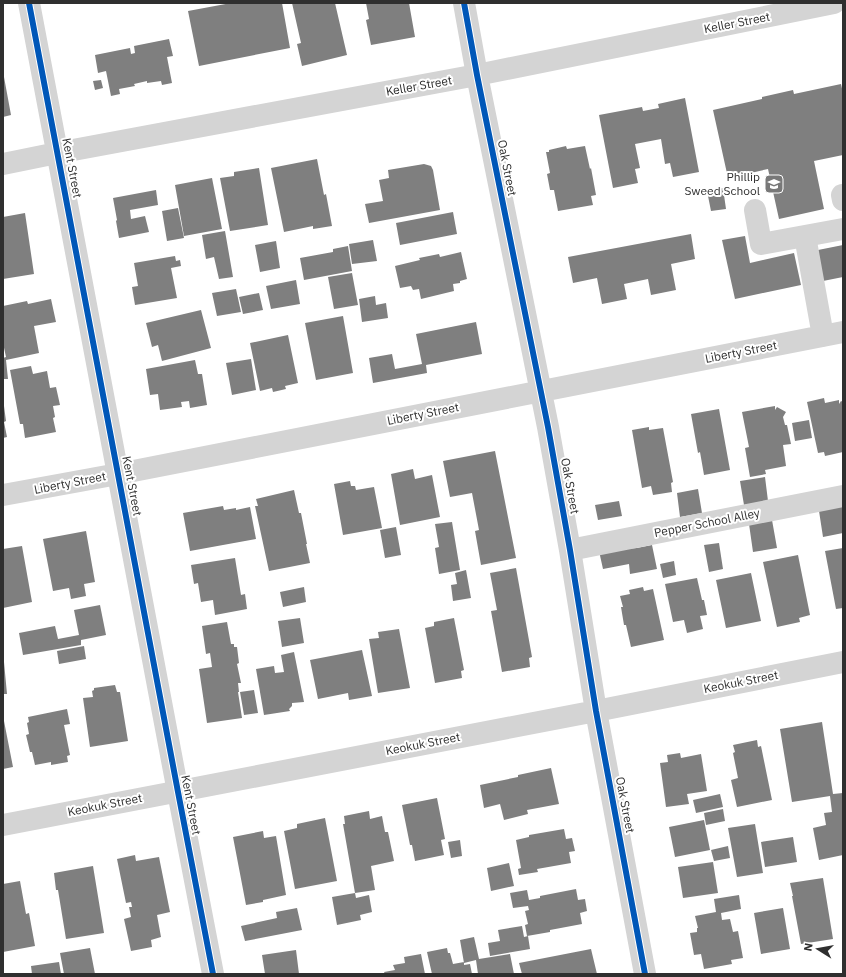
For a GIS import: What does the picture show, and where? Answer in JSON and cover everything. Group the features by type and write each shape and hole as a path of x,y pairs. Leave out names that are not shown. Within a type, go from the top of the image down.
{"street":[{"name":"Kent Street","path":"29,3 213,974"},
{"name":"Oak Street","path":"464,3 541,391 570,550 596,711 645,974"},
{"name":"Keller Street","path":"3,164 478,75 834,3"},
{"path":"755,210 761,244 843,229"},
{"path":"805,236 833,334"},
{"name":"Liberty Street","path":"3,495 118,474 833,334"},
{"name":"Pepper School Alley","path":"570,550 843,496"},
{"name":"Keokuk Street","path":"3,825 843,662"}],"building":[{"path":"231,3 282,3 290,48 199,66 188,11"},
{"path":"292,3 335,3 347,55 302,66 297,44 301,43"},
{"path":"366,3 409,3 415,37 371,45 366,20 369,19"},
{"path":"169,39 173,56 167,57 172,83 162,85 161,81 147,83 147,81 134,84 135,86 119,89 120,94 111,96 106,71 98,73 95,55 130,48 131,54 135,53 134,46"},
{"path":"3,77 11,115 3,117"},
{"path":"101,80 103,88 95,90 93,81"},
{"path":"841,84 843,93 843,155 814,161 824,209 779,219 768,169 728,178 713,110 762,99 762,97 793,90 794,94"},
{"path":"685,98 699,172 673,177 670,163 665,164 661,139 635,144 640,168 635,169 638,183 613,188 599,115 642,107 643,111 659,108 658,104"},
{"path":"566,146 567,149 585,146 596,195 591,196 593,205 558,211 554,190 550,190 547,174 550,173 546,152"},
{"path":"317,159 332,226 313,229 313,226 284,232 271,168"},
{"path":"424,164 431,166 433,170 440,210 369,223 365,204 383,201 379,180 389,178 388,170"},
{"path":"259,168 268,225 230,231 220,178 234,176 234,172"},
{"path":"212,178 222,229 184,236 175,185"},
{"path":"723,188 726,209 711,211 707,191"},
{"path":"156,190 158,205 130,210 131,219 145,216 149,232 119,238 113,198"},
{"path":"178,208 184,238 167,241 162,211"},
{"path":"453,212 457,234 400,245 396,223"},
{"path":"25,213 34,274 3,279 3,217"},
{"path":"225,231 233,277 219,279 214,257 206,259 202,235"},
{"path":"691,234 695,259 671,264 676,290 651,295 648,279 624,284 627,299 602,304 597,278 573,283 568,257"},
{"path":"745,236 750,263 794,253 801,285 735,299 722,240"},
{"path":"373,240 377,261 352,264 349,244"},
{"path":"276,241 280,268 260,272 255,245"},
{"path":"843,245 843,277 823,281 818,250"},
{"path":"348,246 352,271 304,280 300,258 333,252 333,249"},
{"path":"461,252 467,279 460,281 460,283 453,284 454,291 421,299 419,289 413,290 411,286 400,288 395,266 420,260 419,258 439,254 440,257"},
{"path":"175,256 176,261 180,260 181,266 171,268 177,298 135,305 132,287 138,286 134,263"},
{"path":"352,273 358,305 334,309 328,277"},
{"path":"296,280 300,304 271,309 266,286"},
{"path":"236,289 241,312 217,316 212,293"},
{"path":"259,293 263,310 243,314 239,297"},
{"path":"375,296 376,305 386,303 388,318 362,322 359,299"},
{"path":"51,299 56,322 34,326 39,353 6,360 8,379 3,379 3,358 6,357 3,343 3,306 27,301 28,304"},
{"path":"201,310 211,348 162,361 158,345 152,347 146,323"},
{"path":"343,316 353,373 316,380 305,323"},
{"path":"476,322 482,354 426,365 427,373 373,383 369,358 392,354 395,369 422,364 416,334"},
{"path":"288,335 298,383 285,386 286,389 273,392 272,388 260,391 250,343"},
{"path":"251,359 256,390 232,395 226,363"},
{"path":"195,360 198,374 202,374 207,405 190,408 189,401 181,402 182,407 160,410 158,394 150,395 146,369"},
{"path":"31,366 33,374 47,371 50,388 56,387 60,405 53,406 55,417 53,418 56,432 25,438 23,424 20,424 10,370"},
{"path":"824,398 825,403 839,400 839,404 841,401 843,402 843,452 825,456 824,452 818,453 807,402"},
{"path":"3,406 7,437 3,438"},
{"path":"775,406 775,410 777,407 786,412 783,417 785,425 787,425 791,444 783,445 786,466 765,470 766,474 750,477 745,448 749,447 742,412"},
{"path":"719,409 730,470 704,475 700,452 698,453 691,414"},
{"path":"809,420 812,438 795,441 792,423"},
{"path":"649,427 649,430 663,428 673,482 671,483 672,492 653,495 651,486 642,488 632,430"},
{"path":"495,451 516,558 481,565 475,531 479,530 472,493 450,497 443,461"},
{"path":"413,469 415,479 432,475 440,517 400,525 391,474"},
{"path":"765,477 768,501 744,505 740,481"},
{"path":"350,481 351,486 355,486 356,490 374,487 382,528 343,535 334,484"},
{"path":"698,489 702,513 680,517 677,493"},
{"path":"294,490 299,513 301,513 310,563 269,571 255,506 258,506 256,499"},
{"path":"619,501 622,516 598,520 595,505"},
{"path":"223,506 224,510 236,508 236,510 250,507 256,539 190,551 183,513"},
{"path":"843,506 843,533 823,537 819,511"},
{"path":"772,520 777,548 753,552 749,524"},
{"path":"452,522 460,570 439,574 435,548 439,547 435,524"},
{"path":"396,527 401,555 385,558 380,530"},
{"path":"86,531 95,582 84,584 86,596 71,599 69,588 53,591 43,539"},
{"path":"719,543 723,569 709,572 704,545"},
{"path":"652,545 657,569 630,574 629,564 603,569 599,551 637,548"},
{"path":"22,546 32,602 3,608 3,549"},
{"path":"843,548 843,608 836,609 825,551"},
{"path":"798,555 810,615 799,618 800,622 777,627 763,562"},
{"path":"235,558 241,595 245,594 247,609 215,615 213,600 201,602 198,583 194,584 191,565"},
{"path":"674,561 676,575 663,578 660,564"},
{"path":"516,568 532,657 529,658 530,667 502,672 491,611 497,610 490,573"},
{"path":"466,570 471,598 453,601 451,585 457,584 455,573"},
{"path":"751,573 761,621 726,628 716,580"},
{"path":"697,578 707,615 700,616 703,629 687,633 684,620 673,622 665,584"},
{"path":"304,587 306,602 283,607 280,592"},
{"path":"643,587 644,591 653,589 664,640 631,647 626,625 624,625 621,607 623,607 620,596 630,594 629,590"},
{"path":"100,605 106,635 81,640 81,645 23,655 19,633 55,626 58,639 79,635 74,610"},
{"path":"300,618 304,643 282,647 278,621"},
{"path":"454,618 464,670 461,671 462,678 435,683 425,628 434,626 434,622"},
{"path":"227,622 231,644 234,644 234,647 237,647 239,663 237,664 241,683 238,683 238,692 242,718 207,723 199,669 212,667 210,653 206,654 202,626"},
{"path":"399,629 410,688 378,693 369,639 379,638 378,632"},
{"path":"84,646 86,659 59,664 57,651"},
{"path":"362,650 372,696 349,700 348,693 318,699 310,660"},
{"path":"294,652 304,702 292,703 292,706 289,709 290,711 264,715 256,669 274,666 275,673 284,672 281,655"},
{"path":"4,662 7,694 3,694"},
{"path":"115,685 117,692 120,692 128,741 90,747 83,698 93,697 92,691 94,688"},
{"path":"254,690 258,713 244,715 240,692"},
{"path":"67,709 70,724 64,725 70,755 67,756 68,762 51,765 51,762 35,765 26,735 29,734 27,723 29,722 28,717"},
{"path":"3,721 13,767 3,769"},
{"path":"822,722 833,794 843,793 843,855 819,860 813,828 826,825 824,813 832,812 830,796 792,802 780,729"},
{"path":"757,740 758,747 761,746 772,800 737,807 731,780 738,778 733,745"},
{"path":"680,753 681,758 701,754 707,791 687,794 689,804 666,807 660,763 668,762 667,755"},
{"path":"551,768 559,804 527,810 528,814 504,820 500,804 484,808 480,785"},
{"path":"720,794 723,807 696,813 693,800"},
{"path":"437,798 445,839 441,840 444,855 415,861 412,845 410,845 402,805"},
{"path":"723,809 725,821 706,825 704,813"},
{"path":"369,811 370,819 382,816 385,832 388,832 394,861 371,866 375,890 355,893 343,824 345,824 344,816"},
{"path":"325,818 337,881 295,889 284,831 297,828 297,824"},
{"path":"704,820 710,850 675,857 669,827"},
{"path":"755,824 763,873 737,877 728,828"},
{"path":"564,829 566,839 572,838 575,851 569,852 571,863 537,869 538,872 519,875 518,869 521,868 516,840 529,837 529,835"},
{"path":"263,831 264,838 276,836 286,895 263,900 263,902 246,905 233,837"},
{"path":"793,837 797,862 765,867 761,842"},
{"path":"460,840 462,856 451,858 448,842"},
{"path":"728,846 730,858 714,861 711,850"},
{"path":"135,855 136,861 159,857 170,912 157,915 161,937 151,940 152,947 131,951 124,919 131,917 129,907 132,907 131,902 126,903 117,859"},
{"path":"713,862 718,893 683,898 678,867"},
{"path":"509,863 514,886 491,891 487,868"},
{"path":"93,866 104,933 66,939 54,873"},
{"path":"823,878 833,939 801,944 790,883"},
{"path":"20,881 26,914 29,913 35,946 3,952 3,884"},
{"path":"576,889 578,900 585,899 587,911 580,913 582,924 527,936 525,925 528,924 525,911 529,910 528,906 513,908 510,893 527,890 529,900 540,898 540,896"},
{"path":"355,893 356,898 369,895 372,912 360,915 361,920 337,925 332,897"},
{"path":"739,895 741,909 721,913 722,920 730,919 733,932 738,931 743,958 731,960 732,964 704,969 701,954 694,955 690,933 697,932 698,928 695,916 716,912 714,899"},
{"path":"297,908 302,930 245,941 241,926 277,918 276,912"},
{"path":"783,908 790,949 761,954 754,913"},
{"path":"522,926 524,937 528,936 530,949 490,956 488,943 500,941 498,930"},
{"path":"474,937 479,959 510,954 514,974 478,974 476,960 464,963 464,965 470,964 472,974 432,974 427,952 447,948 453,964 464,962 460,940"},
{"path":"90,948 95,974 64,974 60,953"},
{"path":"591,949 597,974 522,974 519,963"},
{"path":"296,950 299,974 265,974 262,955"},
{"path":"421,954 425,974 385,974 384,972 395,970 393,965 405,963 404,957"},
{"path":"59,962 61,974 32,974 31,966"}],"cycle path":[{"path":"29,3 213,974"},
{"path":"464,3 477,75 548,427 596,711 645,974"}],"place":[{"name":"Phillip Sweed School","path":"774,184"}]}
